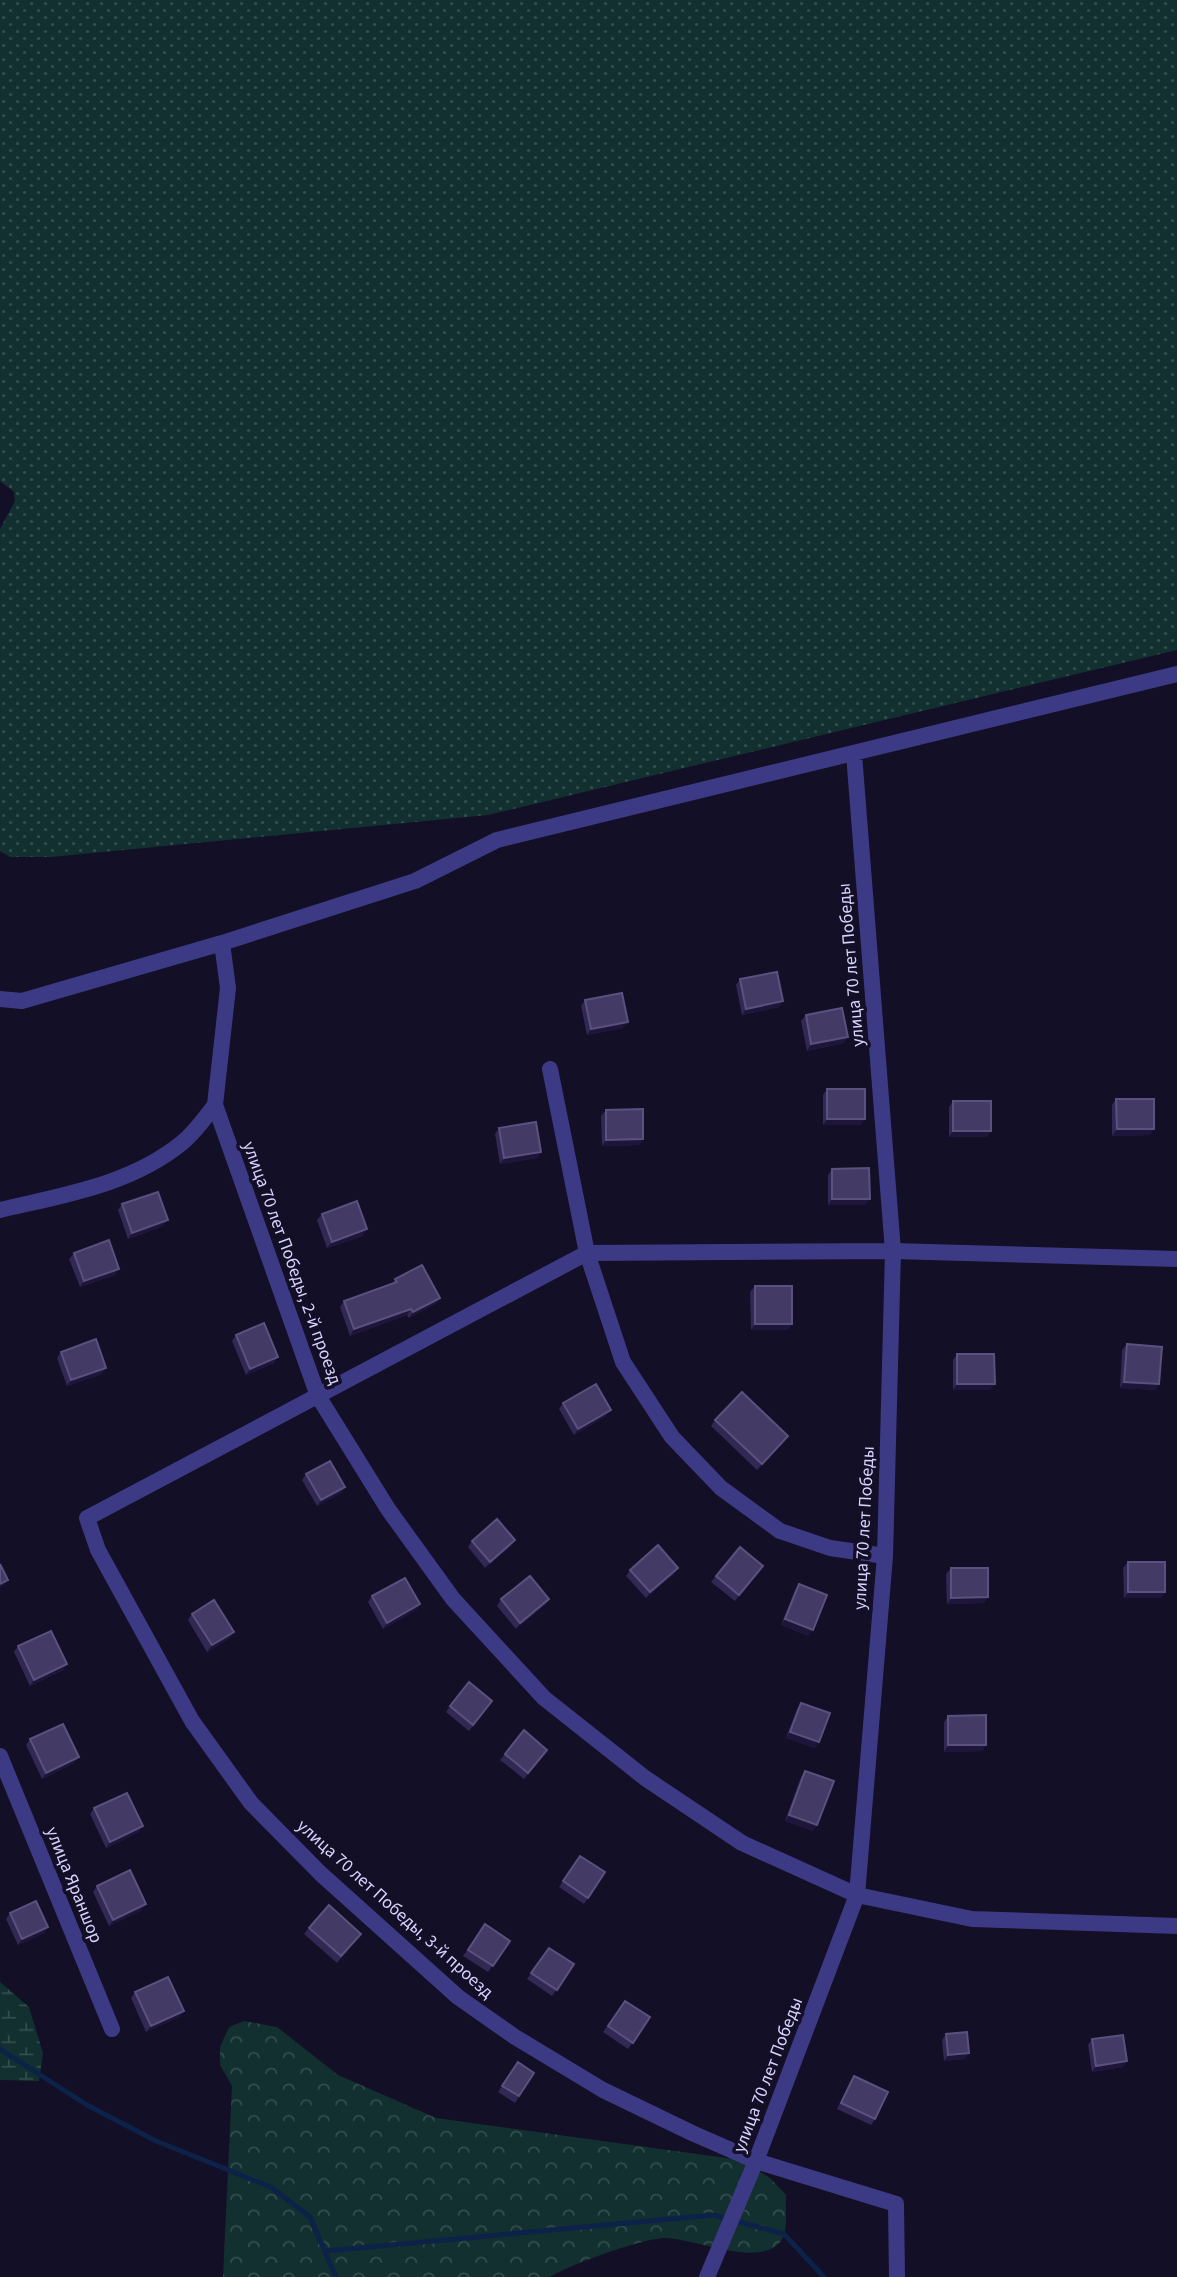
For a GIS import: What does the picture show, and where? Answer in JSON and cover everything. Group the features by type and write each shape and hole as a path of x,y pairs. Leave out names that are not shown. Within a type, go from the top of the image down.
{"street":[{"path":"0,999 22,1001 222,943 415,881 497,840 1177,674"},
{"name":"улица 70 лет Победы","path":"707,2277 756,2161 857,1895 885,1556 893,1251 854,754"},
{"name":"улица 70 лет Победы, 2-й проезд","path":"222,943 228,988 215,1105 318,1396 388,1509 453,1599 544,1698 645,1778 742,1843 857,1895 972,1919 1177,1926"},
{"path":"550,1069 587,1253 623,1362 672,1437 721,1488 780,1531 830,1548 885,1556"},
{"path":"0,1210 103,1185 156,1162 185,1140 215,1105"},
{"path":"318,1396 587,1253 893,1251 1177,1259"},
{"name":"улица 70 лет Победы, 3-й проезд","path":"318,1396 87,1518 99,1550 192,1721 251,1803 321,1874 458,1997 515,2037 603,2090 756,2161 896,2204 897,2277"},
{"name":"улица Яраншор","path":"0,1756 112,2029"}],"green space":[{"path":"0,0 1177,0 1177,650 488,815 51,857 10,857 0,851 0,529 15,501 14,492 0,481"},
{"path":"0,1982 29,2007 43,2053 39,2081 0,2080"},
{"path":"244,2021 277,2027 338,2075 436,2118 741,2160 770,2178 786,2195 783,2236 776,2246 753,2253 667,2238 656,2239 607,2253 550,2277 223,2277 232,2086 220,2065 220,2047 229,2027"}],"building":[{"path":"777,972 783,1001 746,1009 740,979"},
{"path":"622,993 628,1022 591,1029 585,1000"},
{"path":"842,1008 848,1037 811,1044 806,1015"},
{"path":"827,1089 865,1089 865,1119 827,1119"},
{"path":"1116,1099 1154,1099 1154,1129 1117,1129"},
{"path":"953,1101 991,1101 991,1131 953,1131"},
{"path":"643,1109 643,1139 606,1140 606,1110"},
{"path":"536,1122 541,1152 504,1158 499,1128"},
{"path":"869,1168 870,1199 832,1199 832,1169"},
{"path":"158,1192 168,1220 132,1233 122,1204"},
{"path":"357,1201 367,1229 332,1242 322,1214"},
{"path":"109,1240 119,1269 84,1281 74,1253"},
{"path":"422,1265 440,1298 413,1312 411,1309 354,1329 344,1301 397,1282 395,1279"},
{"path":"755,1286 792,1286 792,1324 755,1324"},
{"path":"264,1323 278,1357 250,1369 236,1335"},
{"path":"96,1339 106,1368 71,1380 61,1352"},
{"path":"1127,1344 1162,1347 1159,1384 1124,1382"},
{"path":"957,1354 994,1354 995,1384 957,1384"},
{"path":"596,1384 611,1410 578,1429 563,1403"},
{"path":"742,1392 788,1436 762,1464 715,1420"},
{"path":"330,1461 345,1487 321,1500 306,1474"},
{"path":"497,1519 515,1540 490,1562 472,1541"},
{"path":"658,1545 678,1568 650,1592 630,1570"},
{"path":"740,1547 763,1566 739,1595 716,1576"},
{"path":"1128,1562 1165,1562 1165,1592 1128,1592"},
{"path":"0,1564 8,1580 0,1584"},
{"path":"951,1568 988,1568 988,1597 951,1598"},
{"path":"530,1576 549,1599 520,1623 501,1599"},
{"path":"405,1578 420,1604 387,1623 372,1596"},
{"path":"799,1584 827,1595 813,1630 785,1619"},
{"path":"214,1600 234,1632 212,1645 192,1614"},
{"path":"51,1631 67,1664 34,1680 18,1646"},
{"path":"469,1682 492,1701 473,1725 450,1706"},
{"path":"801,1703 830,1713 819,1742 790,1732"},
{"path":"986,1715 986,1745 948,1745 948,1716"},
{"path":"63,1724 79,1757 46,1773 30,1739"},
{"path":"524,1730 547,1750 528,1773 505,1754"},
{"path":"805,1771 834,1781 817,1825 789,1815"},
{"path":"127,1793 143,1826 110,1842 94,1808"},
{"path":"580,1856 605,1872 588,1898 563,1881"},
{"path":"130,1870 146,1904 113,1920 97,1886"},
{"path":"36,1901 48,1927 22,1939 10,1913"},
{"path":"329,1905 361,1934 341,1956 309,1928"},
{"path":"485,1924 510,1941 493,1966 468,1950"},
{"path":"549,1948 574,1964 557,1990 531,1973"},
{"path":"168,1977 184,2011 151,2026 135,1992"},
{"path":"625,2001 650,2017 633,2043 608,2026"},
{"path":"967,2032 969,2053 948,2055 946,2034"},
{"path":"1123,2035 1127,2061 1096,2066 1092,2039"},
{"path":"518,2062 534,2073 519,2096 502,2086"},
{"path":"854,2076 888,2092 875,2119 841,2103"}],"waterway":[{"path":"0,2049 87,2105 156,2141 271,2187 310,2217 336,2277"},
{"path":"326,2251 714,2215 784,2234 824,2277"}]}
